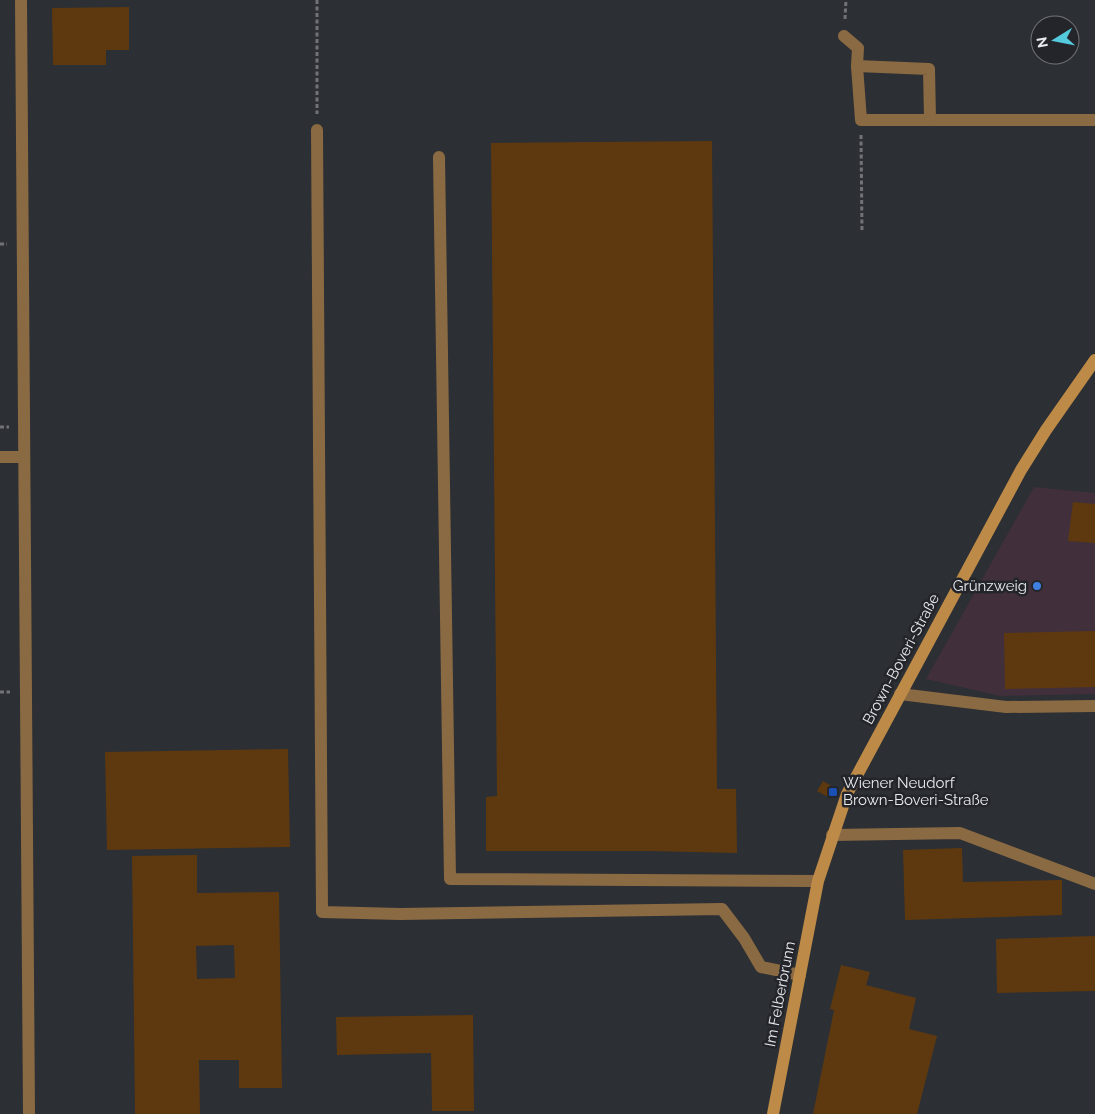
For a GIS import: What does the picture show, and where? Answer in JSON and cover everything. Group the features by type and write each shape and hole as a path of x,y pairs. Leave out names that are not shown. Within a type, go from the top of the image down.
{"street":[{"path":"21,0 29,1114"},
{"path":"844,36 858,48 857,66 861,120 1095,120"},
{"path":"857,66 929,70 930,119"},
{"path":"317,130 322,912 400,914 722,910 744,938 761,967 800,974"},
{"path":"439,157 450,879 818,881"},
{"name":"Brown-Boveri-Straße","path":"818,881 847,794 900,694 1021,470 1046,430 1095,360"},
{"path":"0,458 24,457"},
{"path":"900,694 1006,707 1095,706"},
{"path":"832,835 960,833 1095,884"},
{"name":"Im Felberbrunn","path":"773,1114 818,881"}],"path":[{"path":"317,0 317,130"},
{"path":"861,120 862,232"},
{"path":"0,692 10,692"}],"shaded area":[{"name":"Grünzweig","path":"1034,487 1095,493 1095,694 1000,696 926,679"}],"building":[{"path":"129,7 129,50 106,50 106,65 53,65 52,8"},
{"path":"712,141 717,789 736,789 737,853 486,851 486,797 497,796 491,143"},
{"path":"1073,502 1095,504 1095,543 1068,541"},
{"path":"1095,631 1095,687 1005,689 1004,633"},
{"path":"288,749 290,847 107,850 105,752"},
{"path":"823,781 833,787 828,797 817,791"},
{"path":"962,848 963,882 1062,880 1062,915 905,920 903,850"},
{"path":"197,855 197,893 279,892 282,1088 239,1088 239,1060 199,1060 200,1114 135,1114 132,856","holes":["234,945 235,978 197,979 196,946"]},
{"path":"1095,936 1095,991 997,993 996,939"},
{"path":"841,965 870,972 866,985 916,998 909,1029 937,1036 917,1114 813,1114 834,1010 830,1009"},
{"path":"473,1015 474,1111 432,1111 431,1053 337,1055 336,1017"}],"place":[{"name":"Grünzweig","path":"1037,586"},
{"name":"Wiener Neudorf Brown-Boveri-Straße","path":"833,792"}]}
